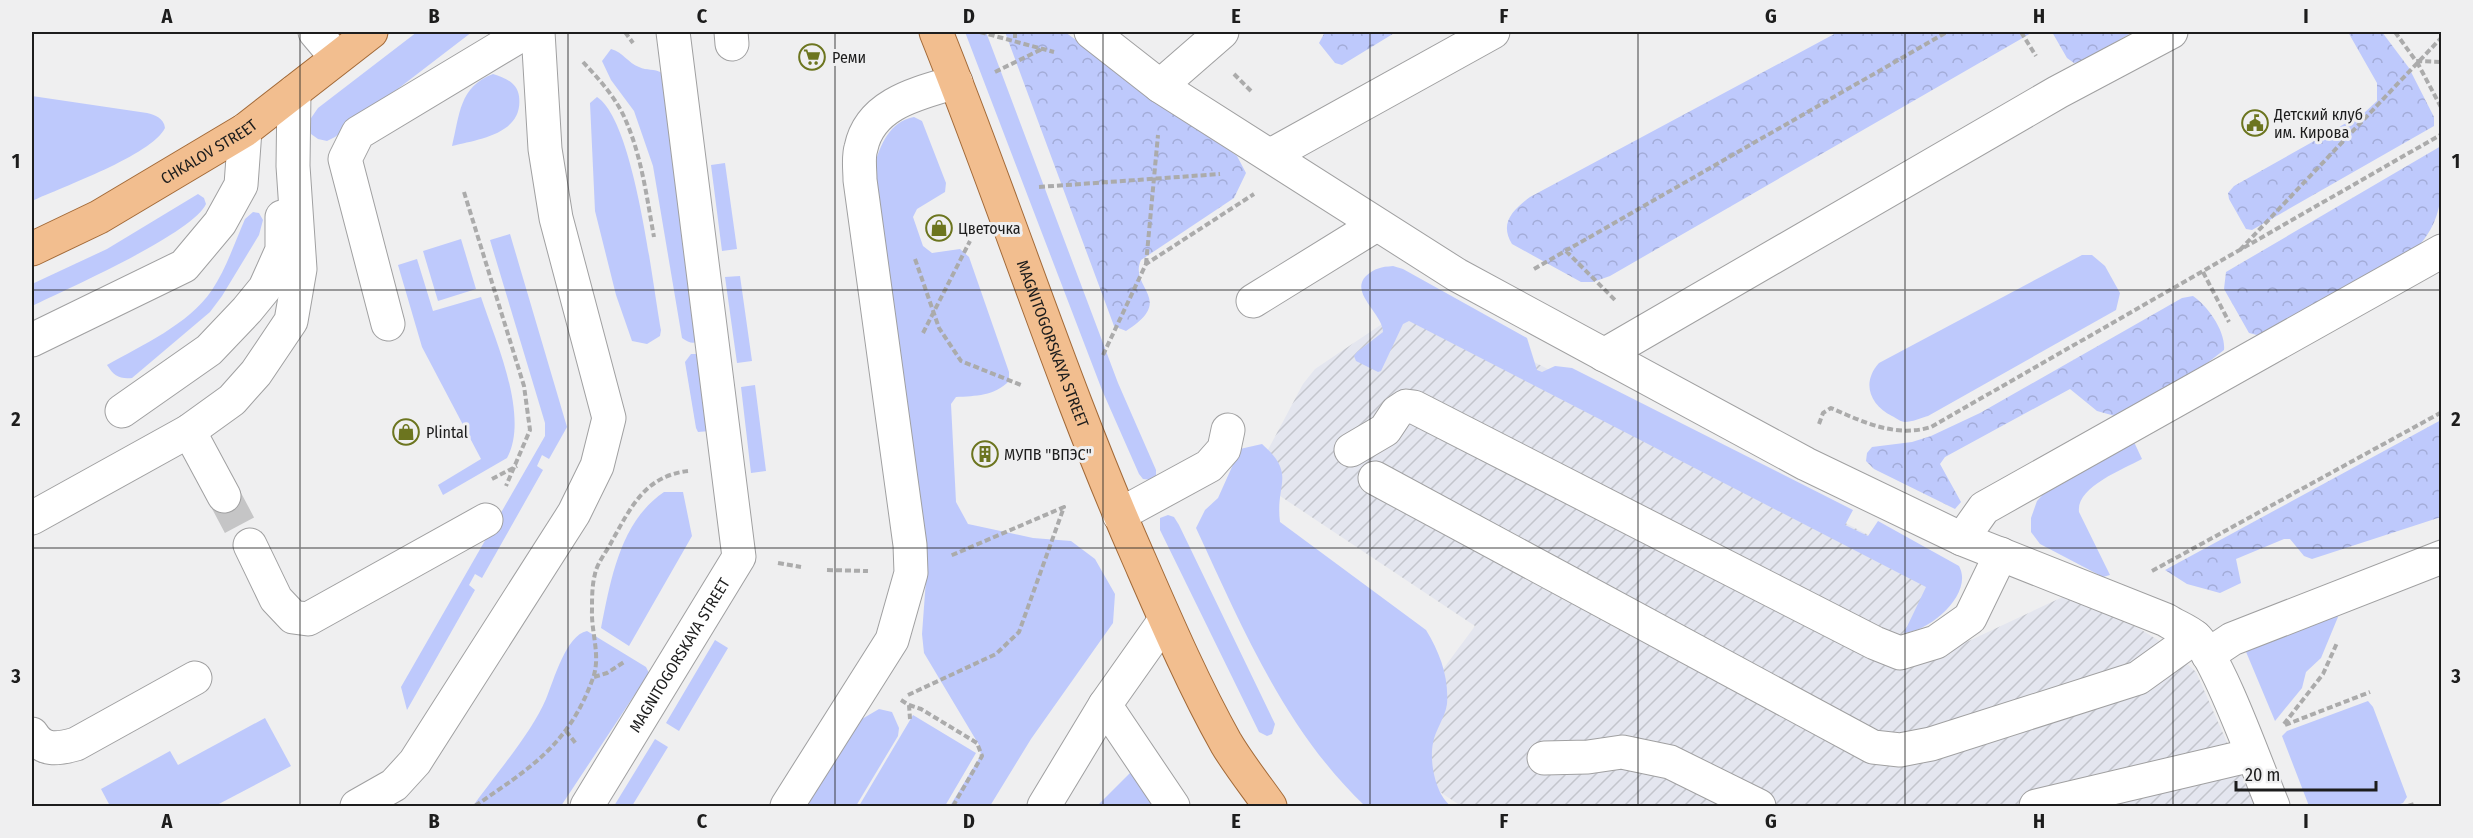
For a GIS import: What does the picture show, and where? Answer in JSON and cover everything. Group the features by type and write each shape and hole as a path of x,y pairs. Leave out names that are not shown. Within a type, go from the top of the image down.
{"main road":[{"name":"CHKALOV STREET","path":"32,249 99,217 245,130 371,32"},
{"name":"MAGNITOGORSKAYA STREET","path":"936,32 1119,515 1165,620 1227,744 1270,807"}],"street":[{"path":"315,32 336,57"},
{"path":"388,324 345,159 358,133 526,32"},
{"path":"357,807 394,785 415,762 574,513 604,446 609,418 556,218 545,149 538,32"},
{"name":"MAGNITOGORSKAYA STREET","path":"587,807 739,557 674,32"},
{"path":"1091,32 1160,86 1457,275 1806,464 1962,539 2166,620 2202,646 2273,807"},
{"path":"1160,86 1222,32"},
{"path":"1282,162 1493,32"},
{"path":"1604,355 2058,92 2171,32"},
{"path":"787,807 892,640 911,573 910,545 860,180 861,148 869,128 890,106 907,96 957,86"},
{"path":"32,518 189,430 232,400 256,374 291,321 300,269 295,184 294,92"},
{"path":"32,340 184,266 219,223 241,185 245,130"},
{"path":"122,411 209,350 265,288 282,250 282,200 295,184"},
{"path":"1253,301 1376,225"},
{"path":"1962,539 1984,508 2442,251"},
{"path":"1351,450 1385,430 1397,412 1406,406 1414,407 1900,654 1936,642 1970,618 2001,554"},
{"path":"189,430 224,496"},
{"path":"1119,515 1209,466 1224,449 1228,430"},
{"path":"1375,478 1873,747 1900,750 1931,744 2138,678 2202,646 2232,639 2442,557"},
{"path":"250,544 276,599 293,617 308,619 486,520"},
{"path":"1044,807 1105,705 1165,620"},
{"path":"32,734 46,747 57,750 76,744 195,678"},
{"path":"1105,705 1173,807"},
{"path":"1544,758 1588,757 1622,752 1670,762 1759,807"},
{"path":"2036,807 2252,755"}],"path":[{"path":"1015,32 1015,41"},
{"path":"1524,275 1947,32"},
{"path":"2021,32 2026,38"},
{"path":"2395,32 2416,61 2442,109"},
{"path":"2236,254 2416,61 2442,37"},
{"path":"957,86 1043,48"},
{"path":"581,59 605,88 626,120 643,173 655,241"},
{"path":"2416,61 2442,62"},
{"path":"1075,403 1112,338 1146,264 1156,178 1160,86"},
{"path":"1817,433 1822,413 1831,408 1872,426 1914,432 1931,427 2442,134"},
{"path":"1146,264 1282,162"},
{"path":"996,189 1224,174"},
{"path":"464,192 524,386 530,430 517,466 486,520"},
{"path":"922,334 970,240"},
{"path":"911,248 933,313 948,346 961,361 1021,385"},
{"path":"1566,251 1645,330"},
{"path":"2203,272 2219,302"},
{"path":"2151,572 2442,412"},
{"path":"475,807 540,761 566,731 594,677 596,645 592,613 595,572 630,508 642,494 669,473 692,471 690,460"},
{"path":"899,699 996,654 1019,632 1064,507 976,545"},
{"path":"2340,635 2323,674 2282,726 2370,692"},
{"path":"594,677 607,673 626,660"},
{"path":"909,705 921,708 977,743 982,750 982,756 953,807"},
{"path":"2408,807 2414,804"}],"shaded area":[{"path":"1402,297 1540,365 1940,572 1902,647 1928,660 2067,595 2140,629 2169,647 2196,672 2255,806 1461,806 1431,786 1418,703 1475,626 1253,478 1303,384 1315,369 1382,324"}],"green space":[{"path":"417,32 472,32 335,137 327,141 311,134 309,121 318,108"},
{"path":"965,32 986,32 1118,383 1156,470 1156,476 1152,480 1143,479 1139,474 1102,390"},
{"path":"1005,32 1065,32 1237,156 1246,173 1234,198 1141,260 1140,278 1150,302 1141,320 1126,331 1114,326"},
{"path":"1325,32 1396,32 1342,65 1335,63 1319,43"},
{"path":"1838,32 2033,32 1610,276 1593,282 1581,282 1512,244 1507,230 1510,217 1530,197"},
{"path":"2052,32 2133,32 2080,62 2074,63 2067,58"},
{"path":"2348,32 2382,32 2409,68 2434,117 2434,126 2252,230 2246,229 2229,199 2228,193 2234,186 2364,113 2377,101 2377,83"},
{"path":"611,49 635,65 662,73 700,341 698,342 682,338 653,166 634,111 611,80 602,61"},
{"path":"493,74 510,81 518,91 519,109 514,119 498,133 452,146 467,94 473,86"},
{"path":"32,96 147,113 161,119 165,128 143,149 125,159 32,201"},
{"path":"597,97 610,112 622,137 640,205 661,330 660,336 647,344 632,341 616,295 595,211 590,103"},
{"path":"914,117 922,121 946,183 945,192 917,209 913,217 923,246 932,253 960,249 969,257 1009,372 1009,381 997,390 956,397 951,404 956,502 968,524 1033,538 1071,541 1095,559 1115,594 1113,623 1031,739 990,806 950,806 981,755 979,745 924,653 922,634 927,566 874,167 887,135 898,123"},
{"path":"2441,146 2441,190 2437,216 2423,240 2412,253 2265,337 2249,333 2224,289 2226,272"},
{"path":"725,163 737,249 722,251 711,165"},
{"path":"198,194 204,198 206,204 196,216 178,230 98,275 32,306 32,284 107,249"},
{"path":"253,212 259,213 263,220 259,235 210,312 132,378 124,378 115,374 107,365 164,333 202,302 222,273 245,219"},
{"path":"510,234 567,427 549,459 542,455 537,466 543,470 482,578 475,574 469,585 475,590 407,710 401,687 545,436 545,423 490,240"},
{"path":"461,239 476,289 438,301 423,251"},
{"path":"2082,255 2092,255 2105,266 2120,293 2116,310 1928,416 1905,422 1884,411 1873,400 1869,386 1870,378 1879,363"},
{"path":"417,259 433,311 481,297 513,400 515,421 513,441 507,458 443,495 438,485 481,459 422,347 398,265"},
{"path":"1393,266 1403,269 1527,338 1537,370 1542,372 1555,366 1572,368 1853,510 1845,525 1868,536 1878,521 1959,566 1962,577 1961,588 1955,599 1937,618 1915,631 1904,633 1926,587 1409,321 1403,324 1381,371 1378,372 1356,361 1354,356 1357,352 1383,332 1382,325 1361,289 1362,283 1366,276 1375,270"},
{"path":"740,276 752,361 737,363 725,277"},
{"path":"2193,296 2215,320 2222,335 2224,350 2197,371 2115,416 2097,411 2070,389 1945,457 1940,464 1961,502 1955,509 1874,469 1866,461 1867,453 1872,447 1912,442 1931,436 1980,413 2182,298"},
{"path":"691,354 703,354 710,431 698,432 696,428 685,362"},
{"path":"755,385 766,471 751,473 741,387"},
{"path":"2441,420 2441,517 2312,559 2304,556 2290,539 2284,539 2236,559 2241,583 2220,593 2187,584 2165,570"},
{"path":"2134,442 2142,459 2092,487 2080,503 2079,512 2110,575 2103,577 2040,544 2031,532 2031,518 2037,501 2048,489"},
{"path":"1262,444 1273,455 1282,472 1280,522 1426,630 1431,639 1439,656 1447,684 1446,709 1433,743 1433,769 1441,794 1451,806 1365,806 1311,744 1288,711 1268,676 1196,528 1205,510 1218,498 1240,449"},
{"path":"664,492 683,492 692,536 629,646 601,628 609,590 627,535 649,504"},
{"path":"1168,515 1174,517 1179,525 1275,724 1272,734 1267,736 1259,732 1160,530 1160,518"},
{"path":"2334,607 2338,617 2321,658 2306,672 2302,688 2275,721 2244,647"},
{"path":"587,631 646,667 649,673 561,806 473,806 531,726 546,699 567,649 580,634"},
{"path":"715,640 728,648 679,731 666,723"},
{"path":"2368,701 2373,707 2407,797 2403,803 2394,806 2309,806 2282,736 2287,731"},
{"path":"879,709 892,712 899,728 898,736 856,806 806,806 862,719"},
{"path":"913,715 976,753 945,806 859,806"},
{"path":"265,718 291,766 215,806 110,806 101,789 170,751 178,765"},
{"path":"655,739 668,747 632,806 614,806"},
{"path":"1137,766 1158,806 1097,806"}],"tunnel":[{"path":"224,496 250,545"}],"place":[{"name":"Реми","path":"812,57"},
{"name":"Детский клуб им. Кирова","path":"2255,123"},
{"name":"Цветочка","path":"939,228"},
{"name":"Plintal","path":"406,432"},
{"name":"МУПВ \"ВПЭС\"","path":"985,454"}]}
